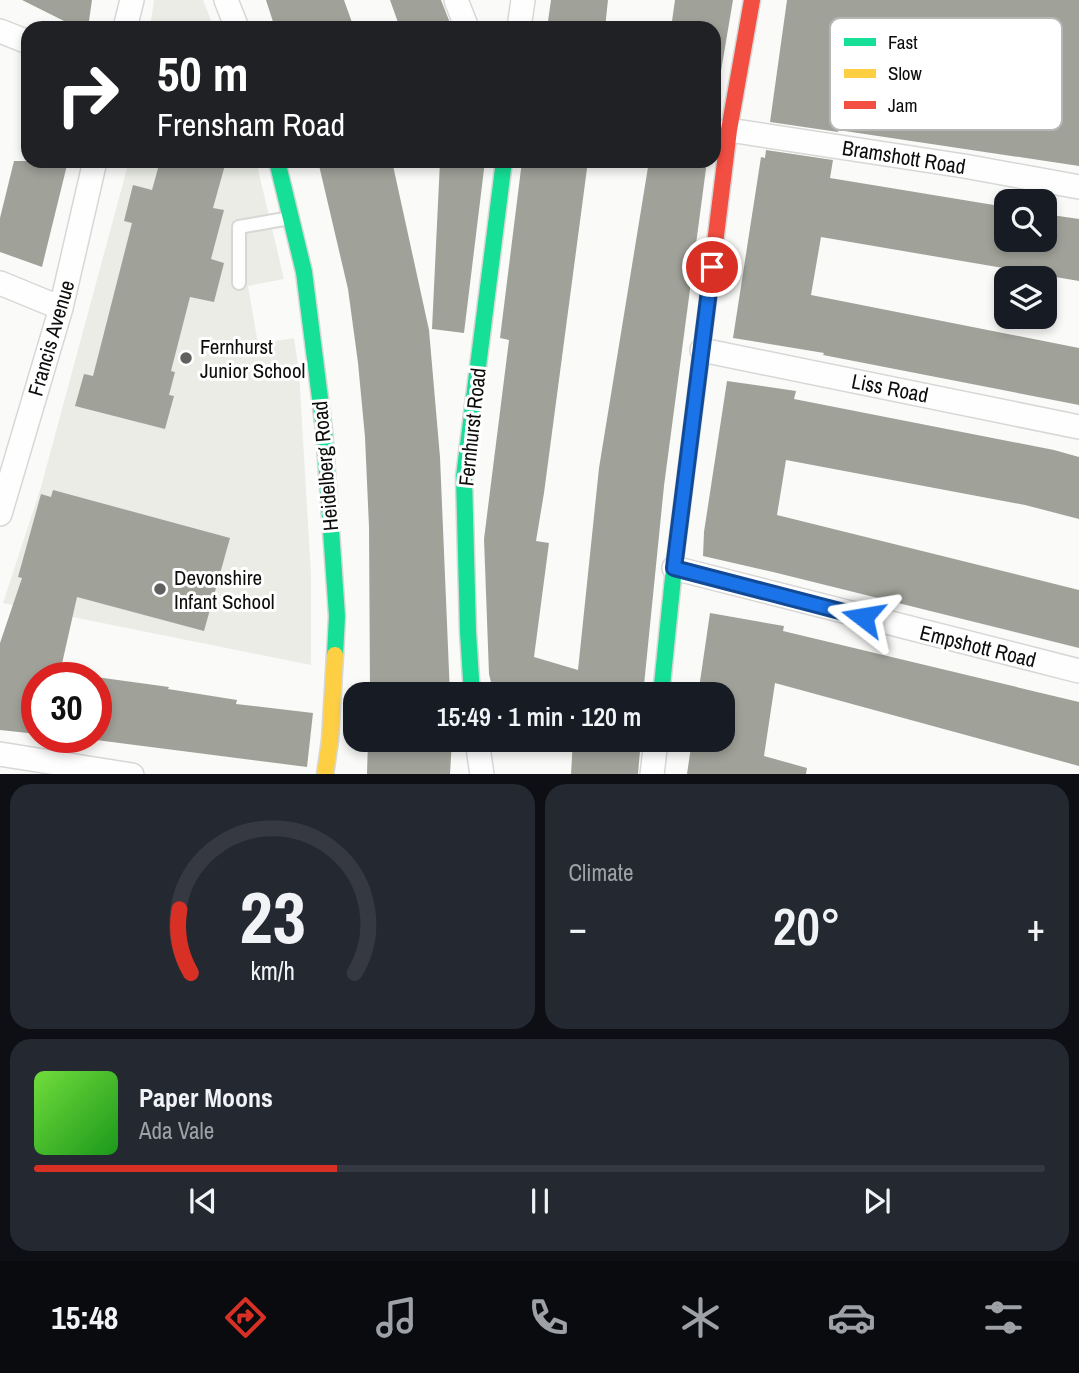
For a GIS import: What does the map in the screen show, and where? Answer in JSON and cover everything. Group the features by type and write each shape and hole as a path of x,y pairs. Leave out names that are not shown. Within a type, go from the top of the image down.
{"street":[{"path":"127,21 132,0"},
{"path":"226,0 234,21"},
{"path":"456,0 464,21"},
{"path":"520,21 523,0"},
{"path":"662,682 729,130 752,0"},
{"path":"0,31 21,39"},
{"name":"Bramshott Road","path":"729,130 1079,187"},
{"name":"Francis Avenue","path":"0,513 61,308 93,168"},
{"name":"Heidelberg Road","path":"278,168 304,272 324,430 337,616 330,740 325,774"},
{"name":"Fernhurst Road","path":"471,682 464,477 503,168"},
{"path":"0,282 61,308"},
{"name":"Liss Road","path":"702,350 1079,427"},
{"name":"Empshott Road","path":"674,568 1079,671"},
{"path":"479,752 482,774"},
{"path":"652,774 655,752"},
{"path":"0,754 126,774"}],"lane":[{"path":"239,283 239,227 291,218"}],"shaded area":[{"path":"154,0 203,0 211,21 151,21"},
{"name":"Fernhurst Junior School","path":"127,168 258,168 284,279 248,286 258,344 294,338 299,372 311,574 311,665 3,603 41,487"}],"building":[{"path":"22,0 92,0 89,21 64,21"},
{"path":"266,0 344,0 352,21 273,21"},
{"path":"390,0 441,0 449,21 398,21"},
{"path":"551,0 608,0 606,21 548,21"},
{"path":"675,0 733,0 721,71 721,21 672,21"},
{"path":"787,0 1079,0 1079,166 770,122"},
{"path":"766,150 833,160 830,178 994,205 994,252 1057,252 1057,216 1079,219 1079,281 1057,277 1057,266 994,267 821,237 811,295 1079,348 1079,405 823,355 824,353 733,338 761,157 765,158"},
{"path":"14,161 21,161 21,168 66,168 42,267 0,252 0,218"},
{"path":"158,168 224,168 213,208 224,210 211,259 224,263 214,302 190,297 171,371 175,372 169,395 174,396 165,429 75,406 84,374 93,376 132,223 124,221 133,185 152,190"},
{"path":"320,168 394,168 429,330 440,457 449,682 370,682 369,527 358,363 348,289"},
{"path":"440,168 484,168 464,333 432,329"},
{"path":"521,168 587,168 536,541 549,543 534,657 578,670 599,468 648,168 706,168 664,486 644,682 491,682 484,539 509,340 500,338"},
{"path":"727,381 796,391 794,399 1079,457 1079,519 1025,505 786,460 777,515 1079,590 1079,648 703,556 704,532"},
{"name":"Devonshire Infant School","path":"53,490 230,538 204,631 77,597 62,662 21,662 21,732 0,730 0,643 22,578 18,577 41,494 51,497"},
{"path":"710,613 784,626 783,631 1079,702 1079,766 775,683 764,756 807,768 806,774 687,774 690,752 735,752 735,682 700,682"},
{"path":"112,679 237,700 236,704 313,713 307,767 112,742"},
{"path":"368,752 451,752 450,774 367,774"},
{"path":"572,752 640,752 638,774 571,774"}],"traffic: fast":[{"path":"279,168 304,272 324,430 337,616 335,655"},
{"path":"471,682 464,477 503,168"},
{"path":"662,682 710,284"}],"traffic: slow":[{"path":"325,774 335,655"}],"traffic: jam":[{"path":"710,284 729,130 752,0"}],"place":[{"name":"Fernhurst Junior School","path":"186,358"},
{"name":"Devonshire Infant School","path":"160,589"}],"route":[{"path":"712,267 674,568 863,617"}]}
